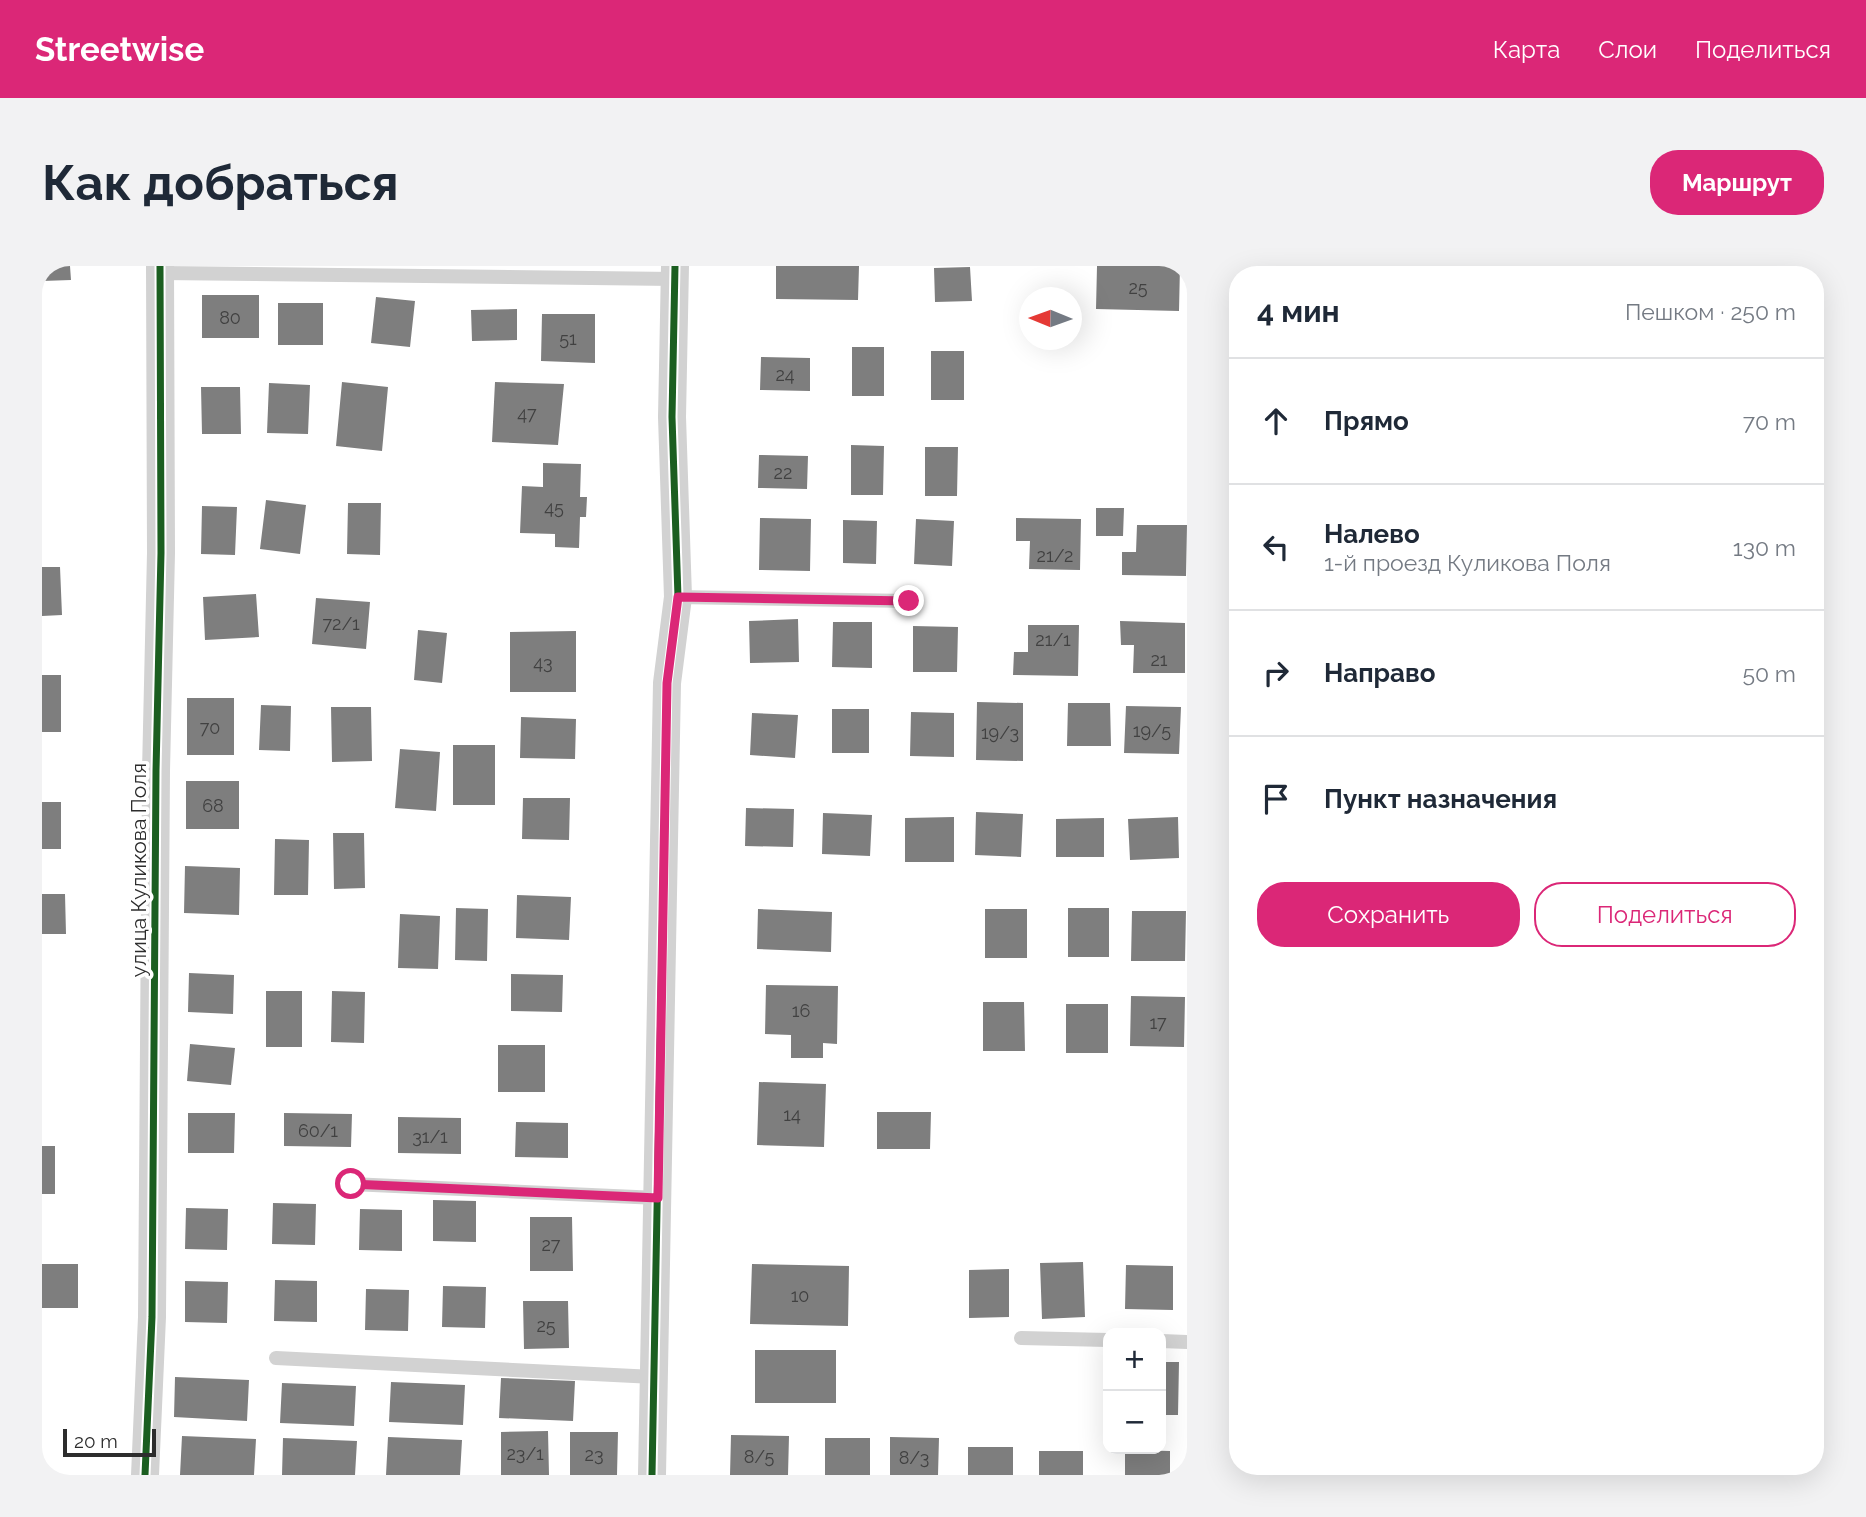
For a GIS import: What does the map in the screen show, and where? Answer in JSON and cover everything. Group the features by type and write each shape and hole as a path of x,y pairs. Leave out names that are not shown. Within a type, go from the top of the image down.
{"street":[{"name":"улица Куликова Поля","path":"145,1475 153,1262 160,269"},
{"path":"652,1475 667,683 678,597 672,417 675,272"}],"lane":[{"path":"160,269 675,272"},
{"path":"678,597 909,601"},
{"path":"351,1184 658,1198"},
{"path":"1021,1338 1103,1340"},
{"path":"1166,1341 1187,1342"},
{"path":"276,1358 654,1377"}],"building":[{"path":"42,266 70,266 71,280 42,281"},
{"path":"776,266 859,266 858,300 776,299"},
{"path":"1097,266 1180,266 1179,311 1096,309"},
{"path":"970,267 972,301 935,302 934,268"},
{"path":"202,295 259,295 259,338 202,338"},
{"path":"376,297 415,301 410,347 371,343"},
{"path":"278,303 323,303 323,345 278,345"},
{"path":"517,309 517,340 472,341 471,310"},
{"path":"542,314 595,314 595,363 541,361"},
{"path":"852,347 884,347 884,396 852,396"},
{"path":"931,351 964,351 964,400 931,400"},
{"path":"761,357 810,358 810,391 760,390"},
{"path":"342,382 388,387 382,451 336,446"},
{"path":"495,382 564,384 558,445 492,442"},
{"path":"269,383 310,385 308,434 267,433"},
{"path":"201,387 240,387 241,434 202,434"},
{"path":"851,445 884,446 883,495 851,495"},
{"path":"925,447 958,447 957,496 925,496"},
{"path":"759,455 808,456 807,489 758,488"},
{"path":"543,463 581,464 580,497 587,497 586,517 580,517 579,548 555,547 555,534 520,533 522,486 543,487"},
{"path":"266,500 306,505 300,554 260,549"},
{"path":"348,503 381,503 380,555 347,554"},
{"path":"202,506 237,507 235,555 201,554"},
{"path":"1096,508 1124,508 1123,536 1096,536"},
{"path":"760,518 811,519 810,571 759,570"},
{"path":"1016,518 1081,519 1080,570 1029,569 1030,541 1016,541"},
{"path":"916,519 954,521 952,566 914,564"},
{"path":"843,520 877,521 876,564 843,563"},
{"path":"1137,525 1187,525 1186,576 1122,575 1122,552 1136,552"},
{"path":"42,567 60,567 62,615 42,616"},
{"path":"256,594 259,637 205,640 203,597"},
{"path":"316,598 370,602 366,649 312,644"},
{"path":"798,619 799,662 750,663 749,621"},
{"path":"1120,621 1185,623 1185,673 1133,673 1134,645 1121,645"},
{"path":"833,622 872,622 872,668 832,667"},
{"path":"1028,625 1079,625 1078,676 1013,675 1014,652 1028,652"},
{"path":"913,626 958,627 957,672 913,672"},
{"path":"418,630 447,633 442,683 414,680"},
{"path":"576,631 576,692 510,692 510,632"},
{"path":"42,675 61,675 61,732 42,732"},
{"path":"187,698 234,698 234,755 187,755"},
{"path":"977,702 1023,703 1023,761 976,760"},
{"path":"1068,703 1110,703 1111,746 1067,746"},
{"path":"261,705 291,706 290,751 259,750"},
{"path":"1126,706 1181,707 1179,754 1124,753"},
{"path":"331,707 371,707 372,761 332,762"},
{"path":"832,709 869,709 869,753 832,753"},
{"path":"911,712 954,713 954,757 910,756"},
{"path":"752,713 798,715 795,758 750,755"},
{"path":"521,717 576,719 575,759 520,758"},
{"path":"453,745 495,745 495,805 453,805"},
{"path":"400,749 440,752 436,811 395,808"},
{"path":"186,781 239,781 239,829 186,829"},
{"path":"523,798 570,798 569,840 522,839"},
{"path":"42,802 61,802 61,849 42,849"},
{"path":"746,808 794,809 793,847 745,846"},
{"path":"976,812 1023,814 1021,857 975,855"},
{"path":"823,813 872,815 870,856 822,854"},
{"path":"954,817 954,862 905,862 905,818"},
{"path":"1178,817 1179,858 1130,860 1128,819"},
{"path":"1104,818 1104,857 1056,857 1056,819"},
{"path":"333,833 364,833 365,888 334,889"},
{"path":"275,839 309,840 308,895 274,895"},
{"path":"185,866 240,868 239,915 184,913"},
{"path":"42,894 65,894 66,934 42,934"},
{"path":"517,895 571,897 569,940 516,938"},
{"path":"456,908 488,909 487,961 455,960"},
{"path":"1068,908 1109,908 1109,957 1068,957"},
{"path":"758,909 832,912 831,952 757,949"},
{"path":"985,909 1027,909 1027,958 985,958"},
{"path":"1132,911 1186,911 1185,961 1131,961"},
{"path":"400,914 440,916 438,969 398,968"},
{"path":"189,973 234,975 233,1014 188,1012"},
{"path":"511,974 563,975 562,1012 511,1011"},
{"path":"766,985 838,986 837,1044 823,1043 823,1058 791,1058 791,1035 765,1034"},
{"path":"266,991 302,991 302,1047 266,1047"},
{"path":"332,991 365,992 364,1043 331,1042"},
{"path":"1131,996 1185,997 1184,1047 1130,1046"},
{"path":"983,1002 1024,1002 1025,1051 983,1051"},
{"path":"1066,1004 1108,1004 1108,1053 1066,1053"},
{"path":"190,1044 235,1048 231,1085 187,1081"},
{"path":"498,1045 545,1045 545,1092 498,1092"},
{"path":"759,1082 826,1084 824,1147 757,1145"},
{"path":"877,1112 931,1112 930,1149 877,1149"},
{"path":"188,1113 235,1113 234,1153 188,1153"},
{"path":"284,1113 352,1114 351,1147 284,1146"},
{"path":"398,1117 461,1118 461,1154 398,1153"},
{"path":"516,1122 568,1123 568,1158 515,1157"},
{"path":"42,1146 55,1146 55,1194 42,1194"},
{"path":"433,1200 476,1201 476,1242 433,1241"},
{"path":"273,1203 316,1204 315,1245 272,1244"},
{"path":"186,1208 228,1209 227,1250 185,1249"},
{"path":"360,1209 402,1210 402,1251 359,1250"},
{"path":"530,1217 572,1217 573,1271 530,1271"},
{"path":"1083,1262 1085,1317 1042,1319 1040,1263"},
{"path":"42,1264 78,1264 78,1308 42,1308"},
{"path":"752,1264 849,1266 848,1326 750,1324"},
{"path":"1126,1265 1173,1266 1173,1310 1125,1309"},
{"path":"1009,1269 1009,1317 969,1318 969,1270"},
{"path":"275,1280 317,1281 317,1322 274,1321"},
{"path":"185,1281 228,1282 227,1323 185,1322"},
{"path":"443,1286 486,1287 485,1328 442,1327"},
{"path":"366,1289 409,1290 408,1331 365,1330"},
{"path":"523,1301 568,1301 569,1348 524,1349"},
{"path":"755,1350 836,1350 836,1403 755,1403"},
{"path":"1166,1362 1179,1362 1178,1415 1166,1415"},
{"path":"175,1377 249,1380 247,1421 174,1417"},
{"path":"501,1378 575,1381 573,1421 499,1418"},
{"path":"391,1382 465,1385 463,1425 389,1422"},
{"path":"282,1383 356,1386 354,1426 280,1423"},
{"path":"548,1431 549,1475 501,1475 501,1432"},
{"path":"570,1432 618,1432 617,1475 570,1475"},
{"path":"731,1435 789,1436 788,1475 730,1475"},
{"path":"182,1436 256,1439 254,1475 180,1475"},
{"path":"388,1437 462,1440 460,1475 386,1475"},
{"path":"890,1437 939,1438 938,1475 890,1475"},
{"path":"283,1438 357,1441 355,1475 282,1475"},
{"path":"825,1438 870,1438 870,1475 825,1475"},
{"path":"968,1447 1013,1447 1013,1475 968,1475"},
{"path":"1039,1451 1083,1451 1083,1475 1039,1475"},
{"path":"1166,1451 1170,1451 1170,1475 1125,1475 1125,1454 1166,1454"}],"cycle path":[{"path":"145,1475 152,1317 156,771 161,553 160,266"},
{"path":"652,1475 667,683 678,597 672,417 675,266"}],"route":[{"path":"351,1184 658,1198 667,683 678,597 909,601"}]}
